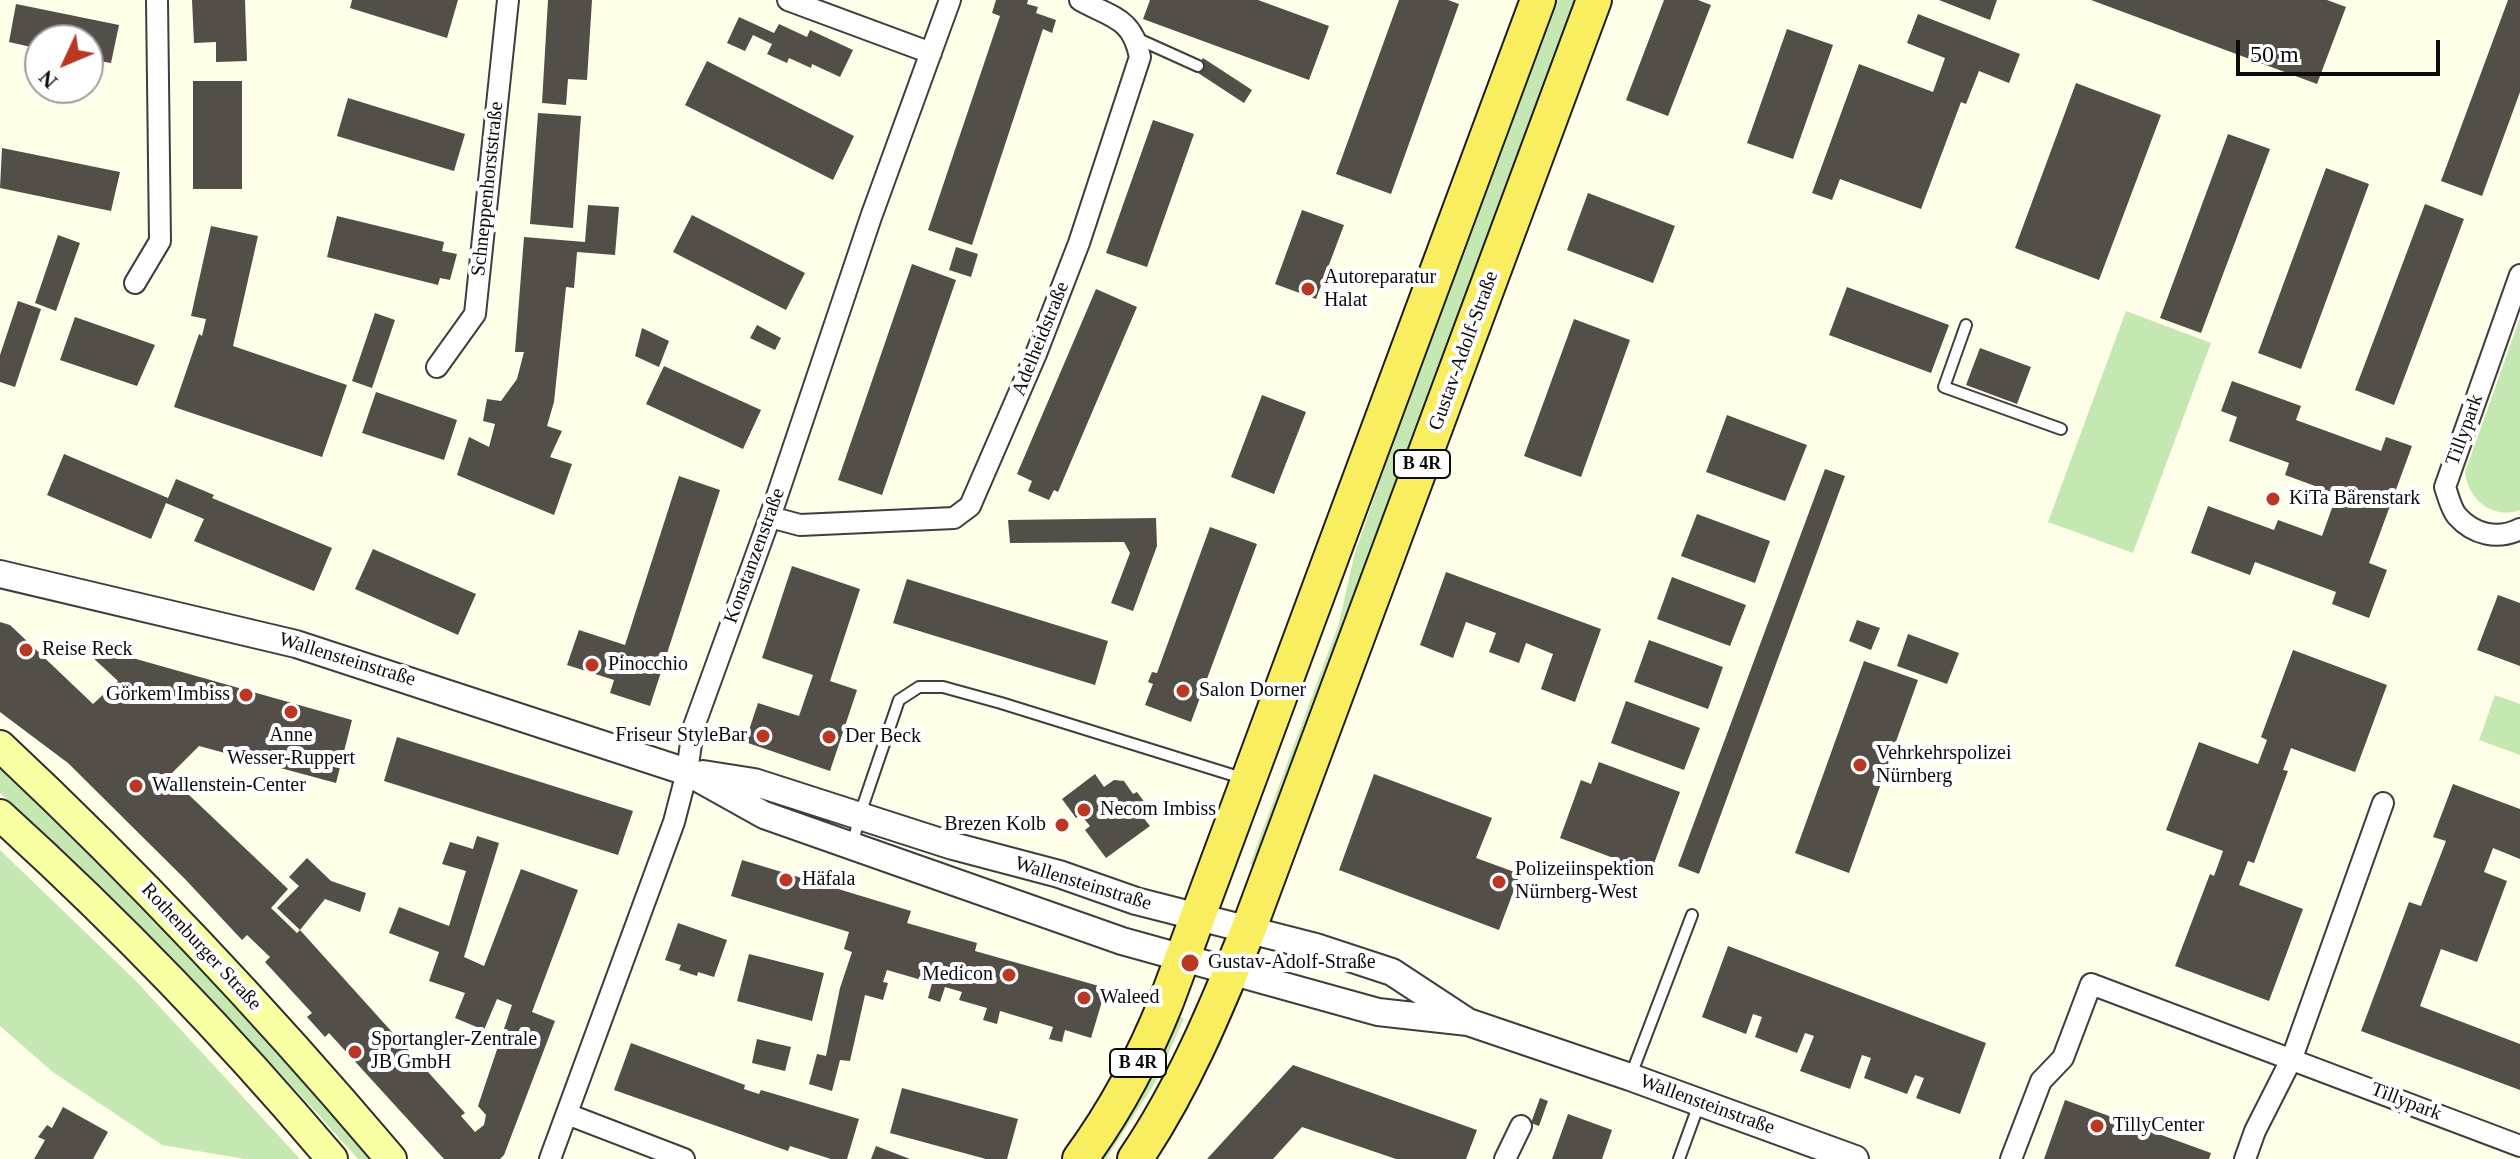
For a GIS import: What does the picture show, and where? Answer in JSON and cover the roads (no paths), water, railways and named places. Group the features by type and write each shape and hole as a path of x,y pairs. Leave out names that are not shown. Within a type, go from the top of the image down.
{"main road":[{"name":"B 4R","path":"1080,1159 1107,1120 1142,1057 1181,959 1538,0"},
{"name":"Gustav-Adolf-Straße","path":"1249,928 1594,0"},
{"name":"Rothenburger Straße","path":"0,746 202,946 391,1159"},
{"path":"0,815 148,956 271,1088 332,1159"},
{"name":"B 4R","path":"1135,1159 1183,1079 1249,928"}],"street":[{"path":"135,283 160,241 157,0"},
{"name":"Schneppenhorststraße","path":"437,367 475,314 508,0"},
{"path":"788,0 931,53"},
{"name":"Konstanzenstraße","path":"550,1159 674,822 687,772 693,729 950,0"},
{"path":"1080,0 1128,25 1136,38"},
{"name":"Adelheidstraße","path":"770,517 800,525 941,519 954,518 970,506 1036,354 1079,243 1140,57 1136,38"},
{"name":"Tillypark","path":"2520,275 2445,487 2455,515 2481,533 2505,537 2520,529"},
{"name":"Wallensteinstraße","path":"0,574 274,637 687,772 764,815 1112,937 1181,959 1378,1012 1468,1022 1855,1159"},
{"name":"Wallensteinstraße","path":"687,772 754,782 953,846 1059,874 1136,901 1249,928 1392,972 1468,1022"},
{"path":"2245,1159 2255,1131 2292,1058 2383,803"},
{"name":"Tillypark","path":"2011,1159 2041,1081 2063,1058 2091,984 2520,1146"},
{"path":"567,1114 684,1159"},
{"path":"1505,1159 1521,1126"}],"lane":[{"path":"1136,38 1198,66"},
{"path":"1966,325 1944,387 2061,429"},
{"path":"853,845 859,817 899,700 919,687 943,687 1001,703 1248,780"},
{"path":"1630,1077 1692,915"},
{"path":"1679,1159 1700,1102"}],"place":[{"name":"Autoreparatur Halat","path":"1308,289"},
{"name":"KiTa Bärenstark","path":"2273,499"},
{"name":"Reise Reck","path":"26,650"},
{"name":"Pinocchio","path":"592,665"},
{"name":"Salon Dorner","path":"1183,691"},
{"name":"Görkem Imbiss","path":"246,695"},
{"name":"Anne Wesser-Ruppert","path":"291,712"},
{"name":"Friseur StyleBar","path":"763,736"},
{"name":"Der Beck","path":"829,737"},
{"name":"Vehrkehrspolizei Nürnberg","path":"1860,765"},
{"name":"Wallenstein-Center","path":"136,786"},
{"name":"Necom Imbiss","path":"1084,810"},
{"name":"Brezen Kolb","path":"1062,825"},
{"name":"Häfala","path":"786,880"},
{"name":"Polizeiinspektion Nürnberg-West","path":"1499,882"},
{"name":"Gustav-Adolf-Straße","path":"1190,963"},
{"name":"Medicon","path":"1009,975"},
{"name":"Waleed","path":"1084,998"},
{"name":"Sportangler-Zentrale JB GmbH","path":"355,1052"},
{"name":"TillyCenter","path":"2097,1126"}]}
